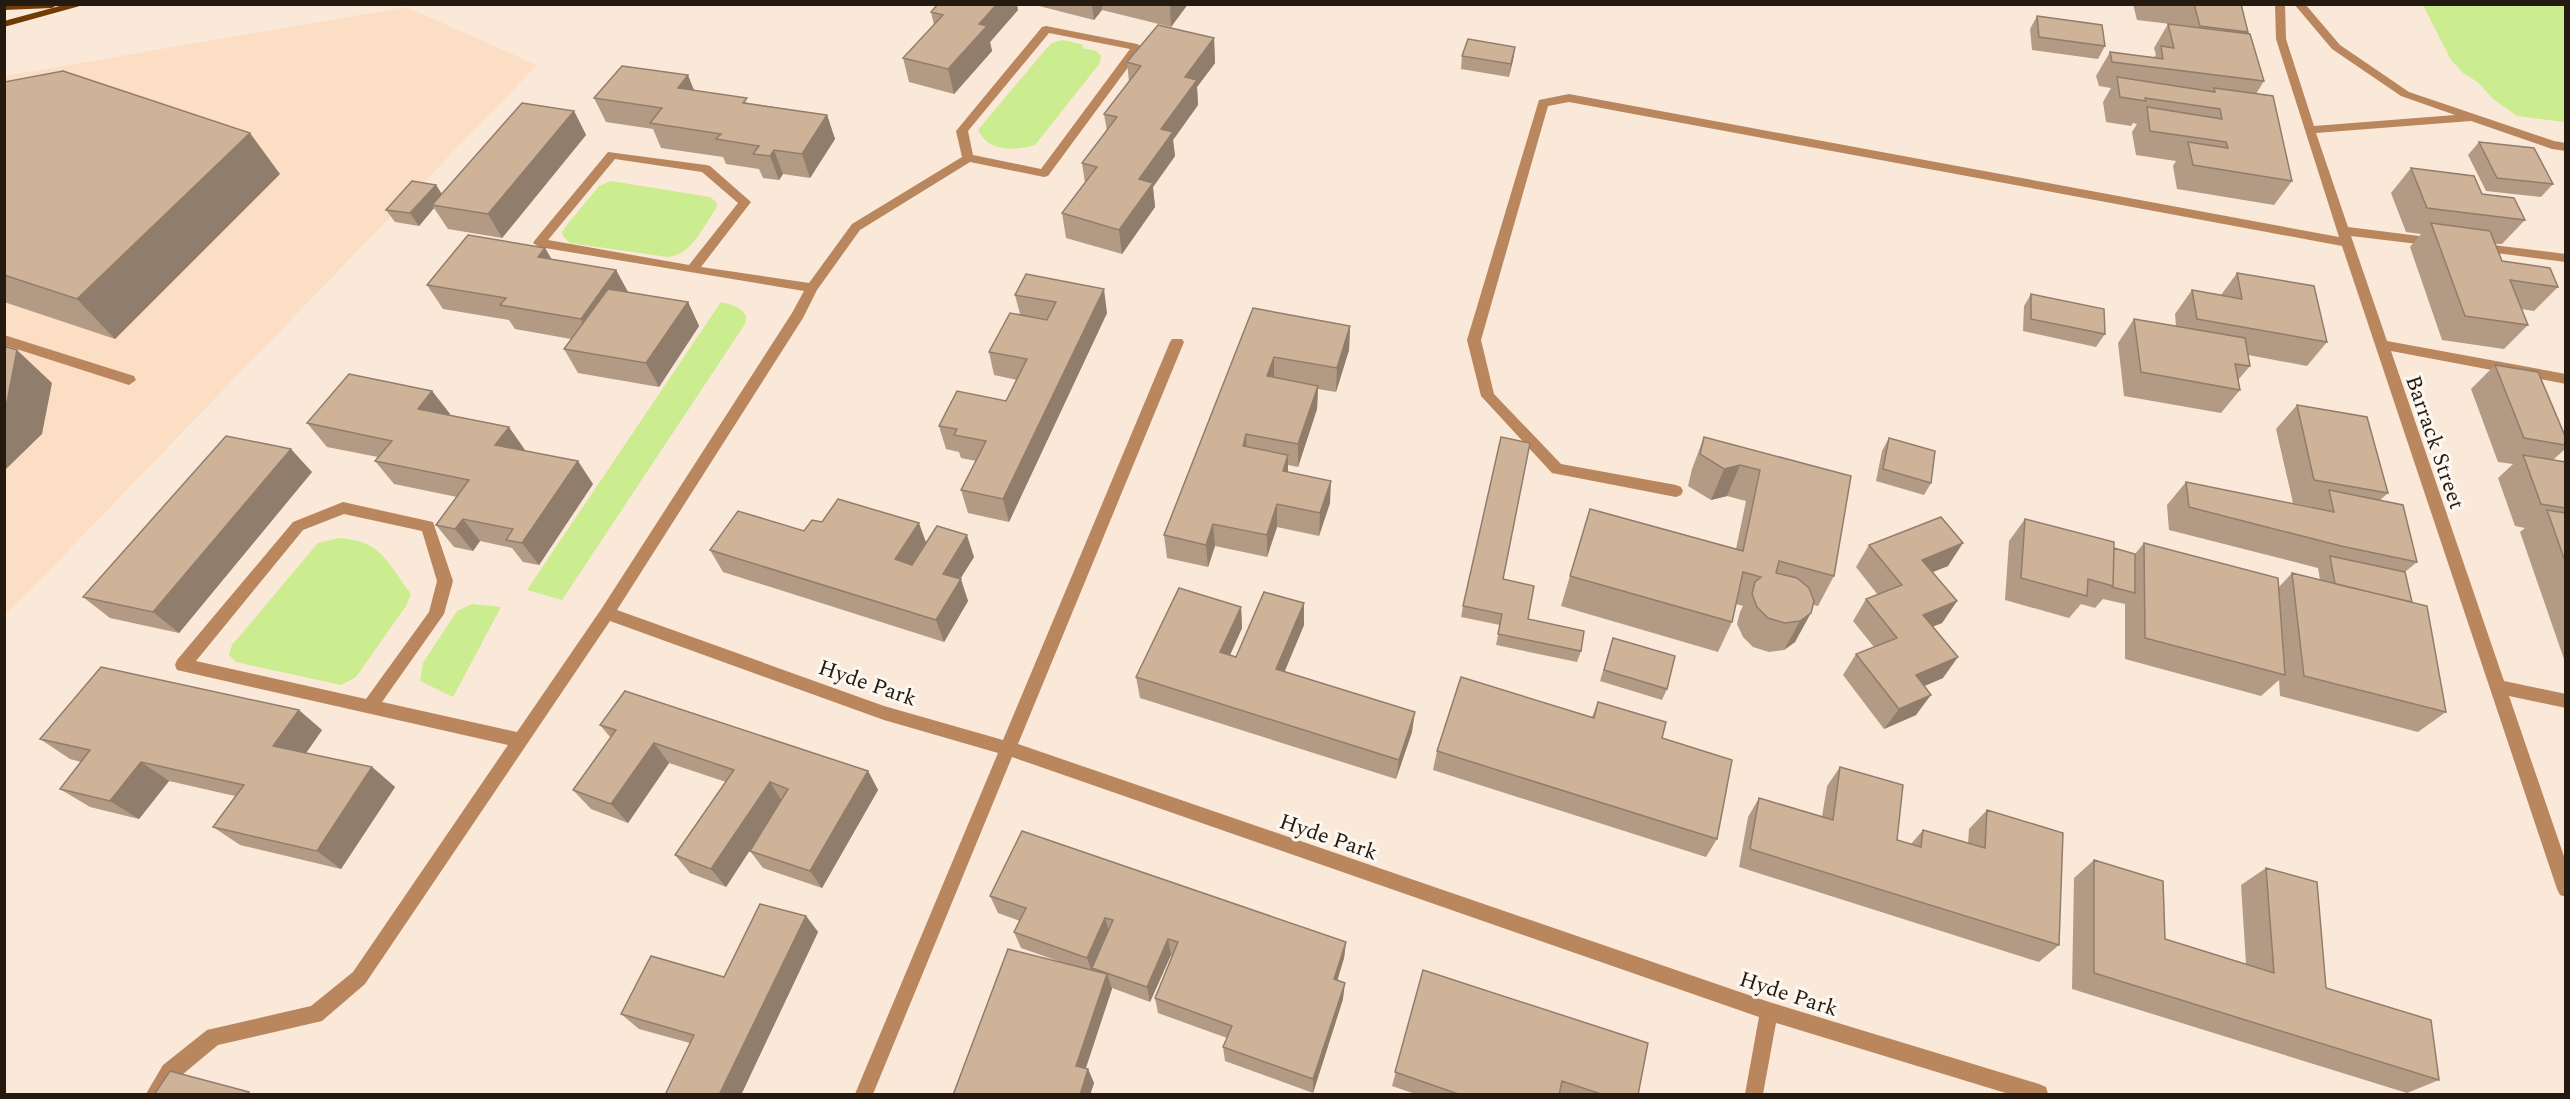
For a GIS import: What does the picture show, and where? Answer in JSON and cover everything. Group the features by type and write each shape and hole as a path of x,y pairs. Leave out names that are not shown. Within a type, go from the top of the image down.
{"main road":[{"path":"4,7 71,4"},
{"path":"4,24 82,4"}],"street":[{"name":"Barrack Street","path":"2280,4 2281,39 2309,130 2565,889"},
{"path":"2299,4 2336,47 2405,94 2552,145 2565,147"},
{"path":"155,1095 170,1072 214,1037 315,1014 360,978 607,613 798,315 812,288 856,227 968,158 1044,173 1137,47 1046,29 962,131 968,158"},
{"path":"1677,491 1557,469 1488,396 1474,340 1543,103 1569,99 2345,237 2454,244 2565,258"},
{"path":"2309,130 2474,118"},
{"path":"692,270 745,202 706,169 612,155 539,243 692,270 812,288"},
{"path":"4,340 129,380"},
{"path":"864,1095 1177,342"},
{"path":"2382,345 2565,379"},
{"path":"369,707 436,614 445,581 428,526 343,508 298,526 183,665 369,707 520,740"},
{"name":"Hyde Park","path":"607,613 884,713 1007,748 1769,1011 2039,1095"},
{"path":"2497,687 2565,701"},
{"path":"1754,1095 1769,1011"}],"shaded area":[{"path":"406,7 537,65 5,616 5,76"}],"green space":[{"path":"2423,5 2565,5 2565,122 2517,116 2493,99 2479,83 2463,73 2451,60"},
{"path":"1063,40 1084,45 1082,48 1096,51 1101,56 1100,63 1035,145 1010,149 988,142 978,130 1046,49 1052,43"},
{"path":"611,181 710,197 716,202 717,207 691,245 684,251 668,257 570,243 562,232 599,186"},
{"path":"721,302 741,310 746,316 745,324 562,600 527,590"},
{"path":"339,538 365,544 382,555 411,594 406,606 356,677 341,685 236,662 229,655 232,645 318,543"},
{"path":"472,604 501,607 453,697 420,681 423,663 457,611"}],"building":[{"path":"938,4 997,4 979,24 987,26 948,69 903,58 943,15 931,12"},
{"path":"2194,4 2241,4 2248,32 2200,26"},
{"path":"2037,16 2102,25 2105,46 2039,37"},
{"path":"2168,24 2250,34 2264,81 2112,62 2110,52 2163,59 2161,46 2174,48"},
{"path":"1158,25 1214,38 1185,77 1197,80 1161,129 1173,132 1139,179 1153,183 1119,230 1062,213 1097,167 1082,163 1117,117 1104,114 1141,66 1127,62"},
{"path":"1468,39 1515,47 1511,64 1462,56"},
{"path":"622,66 688,75 678,88 747,98 743,103 827,115 802,154 774,150 770,156 753,154 759,146 716,139 721,134 650,123 662,108 594,98"},
{"path":"63,71 250,133 77,299 4,275 4,82"},
{"path":"2117,77 2215,92 2214,88 2273,96 2292,181 2193,165 2188,142 2228,148 2226,142 2150,131 2147,107 2222,119 2220,109 2145,98 2146,101 2120,97"},
{"path":"522,103 574,111 488,214 432,205"},
{"path":"2479,142 2534,148 2553,184 2497,178"},
{"path":"2411,168 2474,176 2482,194 2514,198 2525,220 2427,208"},
{"path":"412,181 436,185 410,213 386,210"},
{"path":"2431,223 2490,231 2502,261 2550,268 2558,287 2510,280 2528,325 2465,316"},
{"path":"468,235 545,248 538,257 616,270 581,319 500,305 506,298 427,285"},
{"path":"2237,273 2314,286 2327,342 2197,319 2192,290 2242,299"},
{"path":"1026,274 1104,289 1003,499 961,490 986,441 954,435 957,429 939,426 957,391 1006,401 1027,359 989,352 1010,313 1047,320 1056,302 1015,295"},
{"path":"608,289 688,302 646,363 564,349"},
{"path":"2031,294 2104,309 2105,334 2031,319"},
{"path":"1253,308 1350,326 1337,368 1274,357 1267,376 1318,386 1298,444 1246,434 1243,446 1288,455 1283,471 1331,481 1320,513 1277,504 1267,535 1213,524 1206,545 1164,535"},
{"path":"2134,319 2245,338 2250,366 2235,364 2240,390 2141,372"},
{"path":"4,346 17,350 7,402 4,403"},
{"path":"2495,365 2538,372 2565,436 2565,445 2524,438"},
{"path":"349,374 432,391 418,409 509,427 495,445 578,461 522,543 506,540 513,529 463,519 455,529 436,525 469,480 375,461 392,441 307,423"},
{"path":"2297,405 2367,417 2388,493 2314,480"},
{"path":"226,436 291,449 153,612 83,597"},
{"path":"1501,437 1530,443 1503,579 1534,586 1528,619 1584,631 1581,651 1498,634 1502,614 1463,606"},
{"path":"1704,437 1851,476 1834,576 1779,561 1776,573 1797,578 1809,588 1814,601 1811,613 1800,621 1785,623 1768,618 1757,607 1752,594 1755,582 1761,577 1743,572 1732,622 1570,576 1590,509 1743,551 1760,470 1740,465 1724,469 1700,454"},
{"path":"1889,438 1935,451 1931,483 1883,469"},
{"path":"2523,455 2565,462 2565,508 2541,504"},
{"path":"2186,482 2334,512 2329,490 2403,505 2417,562 2341,546 2189,507"},
{"path":"838,499 919,523 895,559 912,565 937,526 967,535 943,574 961,579 936,620 710,550 738,511 804,531 812,520 822,522"},
{"path":"2547,510 2565,513 2565,561"},
{"path":"1941,517 1963,543 1922,560 1957,601 1923,615 1958,657 1916,675 1931,695 1899,709 1856,654 1897,638 1866,599 1902,585 1869,545"},
{"path":"2025,519 2114,542 2113,586 2088,579 2087,596 2021,578"},
{"path":"2144,543 2278,578 2285,675 2145,638"},
{"path":"2114,548 2135,554 2135,593 2112,587"},
{"path":"2330,556 2405,572 2412,602 2335,584"},
{"path":"2292,573 2427,606 2446,712 2304,676"},
{"path":"1179,588 1241,607 1220,652 1236,657 1264,592 1304,603 1276,669 1415,712 1399,760 1136,677"},
{"path":"1613,638 1675,656 1667,689 1604,670"},
{"path":"101,667 299,710 273,746 372,767 317,851 213,827 244,785 141,762 110,801 60,789 90,750 40,739"},
{"path":"1461,677 1594,718 1598,702 1666,722 1662,738 1732,760 1717,839 1437,751"},
{"path":"625,691 868,771 810,871 750,851 788,789 770,782 711,869 675,855 734,770 654,743 611,804 573,790 616,730 600,725"},
{"path":"1840,767 1903,785 1897,840 1921,847 1923,830 1985,848 1987,810 2063,833 2059,945 1750,849 1759,798 1833,820"},
{"path":"1022,831 1346,942 1334,979 1345,983 1313,1079 1223,1047 1232,1026 1155,998 1178,942 1168,939 1147,987 1092,968 1113,920 1105,918 1087,958 1014,932 1026,908 990,896"},
{"path":"2094,860 2163,881 2165,939 2274,973 2266,868 2317,882 2326,988 2431,1020 2439,1080 2094,973"},
{"path":"760,904 806,916 719,1095 665,1095 694,1035 621,1014 651,956 724,977"},
{"path":"1008,949 1107,974 1076,1066 1088,1069 1080,1095 953,1095"},
{"path":"1423,970 1648,1043 1638,1095 1604,1095 1562,1081 1559,1095 1461,1095 1395,1072"},
{"path":"170,1071 249,1092 247,1095 154,1095"}]}
